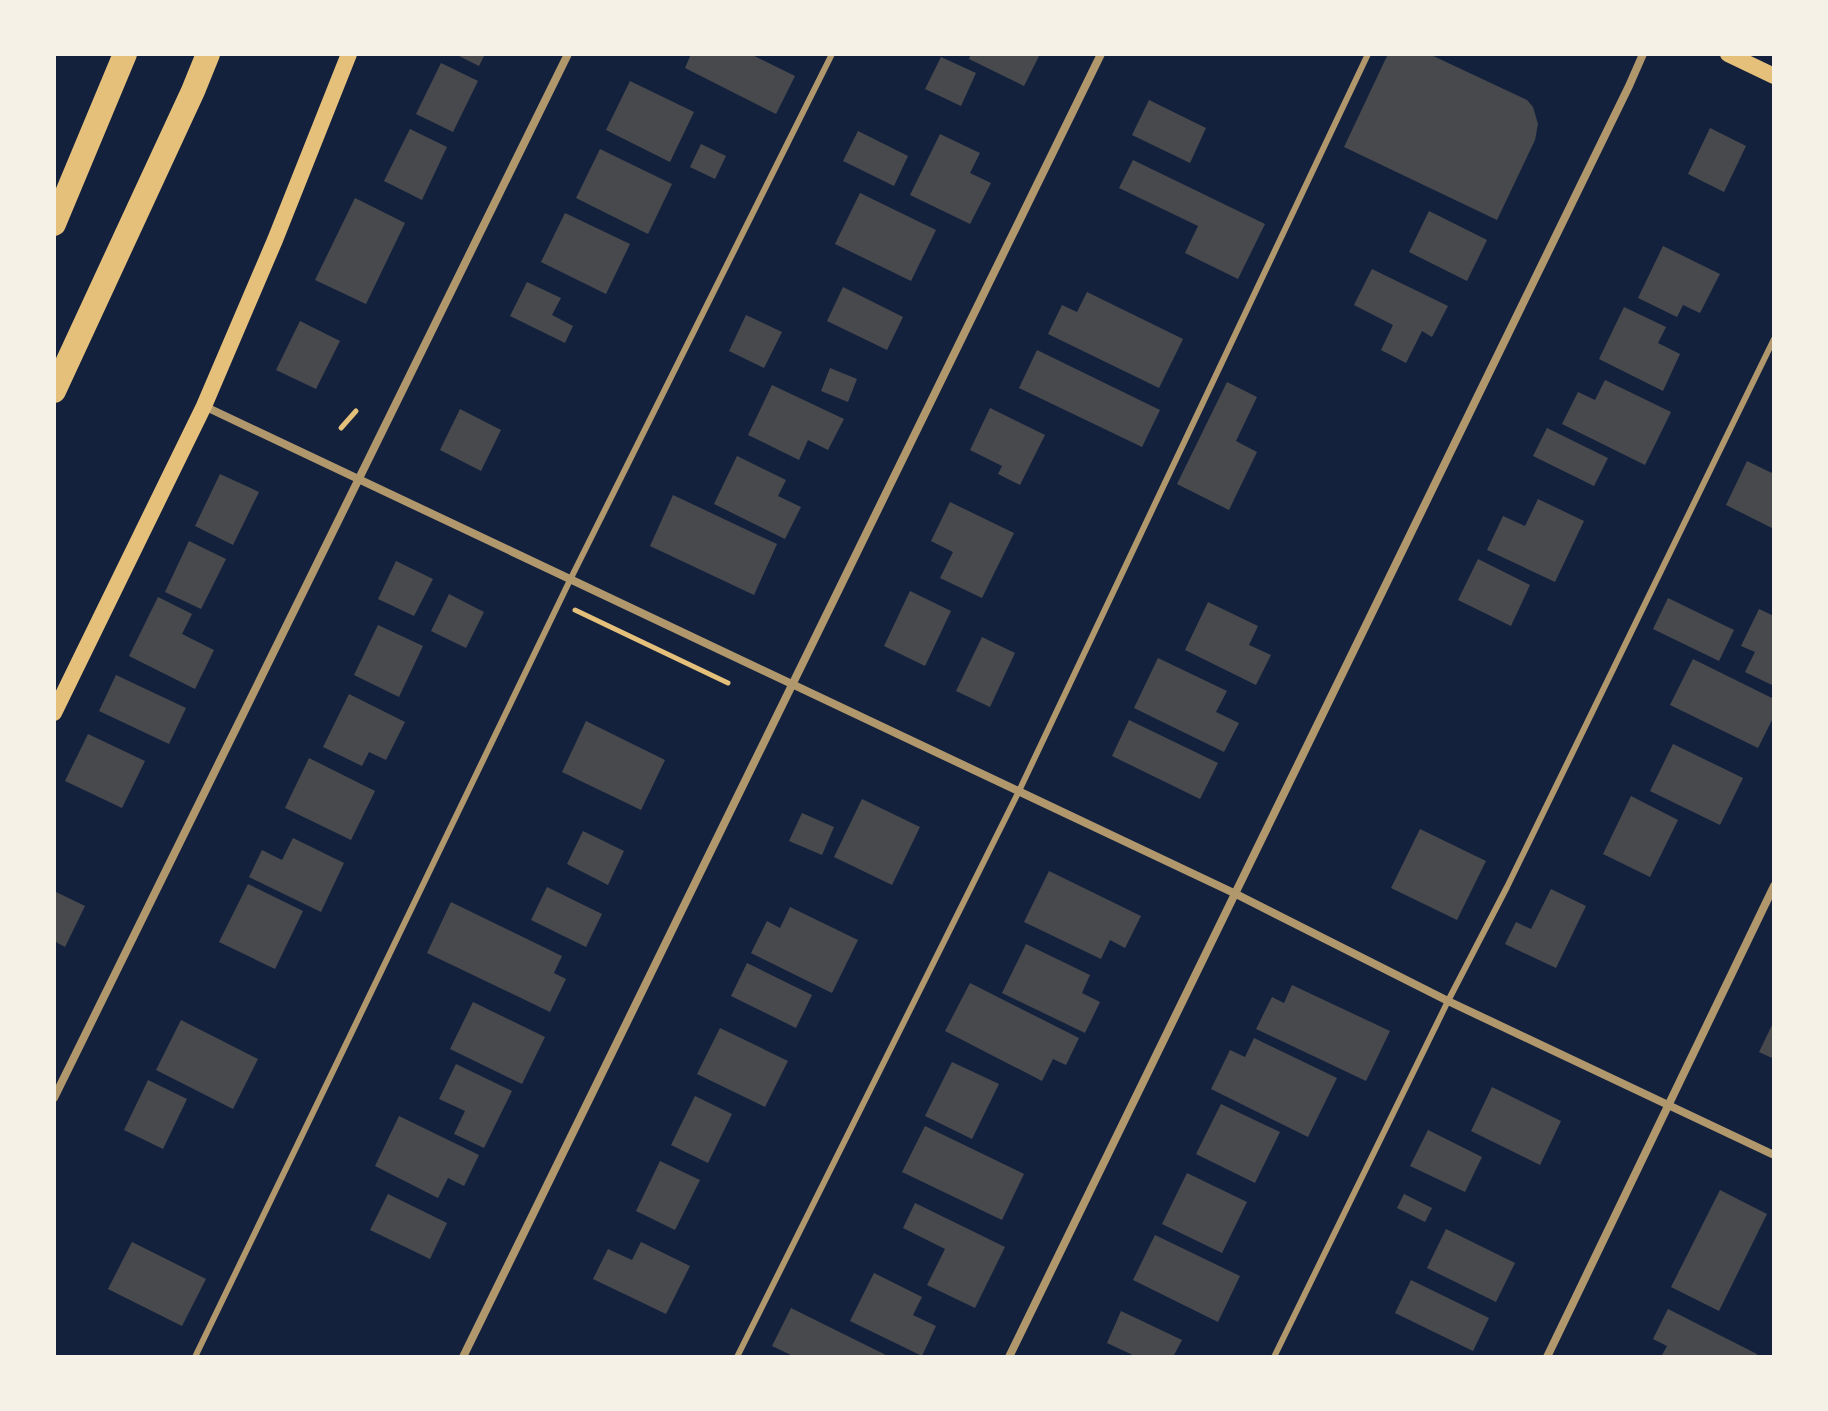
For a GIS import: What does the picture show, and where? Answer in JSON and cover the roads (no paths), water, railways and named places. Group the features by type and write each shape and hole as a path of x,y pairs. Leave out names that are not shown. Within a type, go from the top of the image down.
{"highway":[{"path":"54,224 125,54"},
{"path":"54,391 208,54"}],"main road":[{"path":"54,713 204,406 275,240 349,54"},
{"path":"1728,54 1774,76"}],"street":[{"path":"54,1098 568,54"},
{"path":"463,1357 1101,54"},
{"path":"1009,1357 1643,54"},
{"path":"204,406 1236,894 1448,1001 1774,1155"},
{"path":"1547,1357 1774,886"}],"lane":[{"path":"195,1357 571,578 832,54"},
{"path":"737,1357 1019,791 1368,54"},
{"path":"1274,1357 1774,339"}]}
